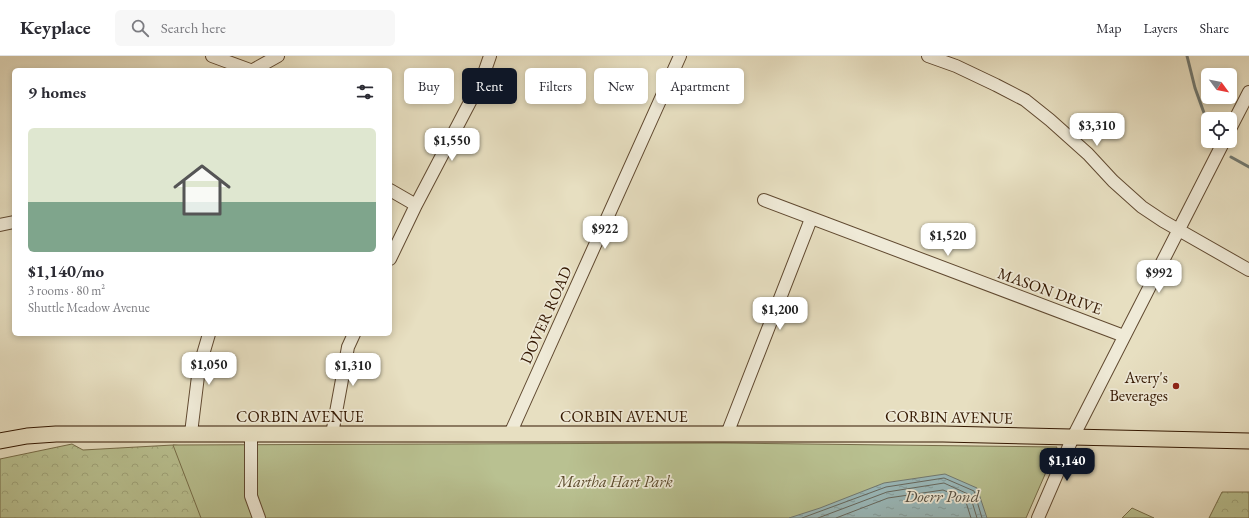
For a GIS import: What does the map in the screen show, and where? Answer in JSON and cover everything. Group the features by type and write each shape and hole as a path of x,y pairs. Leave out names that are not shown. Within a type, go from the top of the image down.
{"main road":[{"name":"CORBIN AVENUE","path":"2,439 56,434 943,434 1249,441"}],"street":[{"path":"212,56 245,68"},
{"path":"257,68 278,56"},
{"path":"392,254 416,204 482,79 490,56"},
{"name":"DOVER ROAD","path":"510,434 680,56"},
{"path":"928,56 956,66 1025,100 1088,154 1113,182 1142,207 1163,221 1249,270"},
{"path":"1237,115 1249,92"},
{"path":"1038,518 1073,437 1220,148"},
{"path":"392,191 416,204"},
{"name":"MASON DRIVE","path":"764,200 1124,336"},
{"path":"727,434 811,219"},
{"path":"0,225 12,222"},
{"path":"191,434 199,368 208,336"},
{"path":"332,434 348,348 353,336"},
{"path":"251,434 251,496 259,518"}],"green space":[{"name":"Martha Hart Park","path":"723,443 1057,447 1026,518 201,518 173,445"},
{"path":"72,444 83,450 173,445 217,449 241,518 0,518 0,459"},
{"path":"1222,492 1249,492 1249,518 1209,518"},
{"path":"1132,508 1154,518 1122,518"}],"water":[{"name":"Doerr Pond","path":"945,474 977,488 987,518 789,518 820,508 884,483"}],"waterway":[{"path":"1187,56 1195,88 1204,112"},
{"path":"1231,157 1249,167"}],"place":[{"name":"Avery's Beverages","path":"1176,386"}]}
